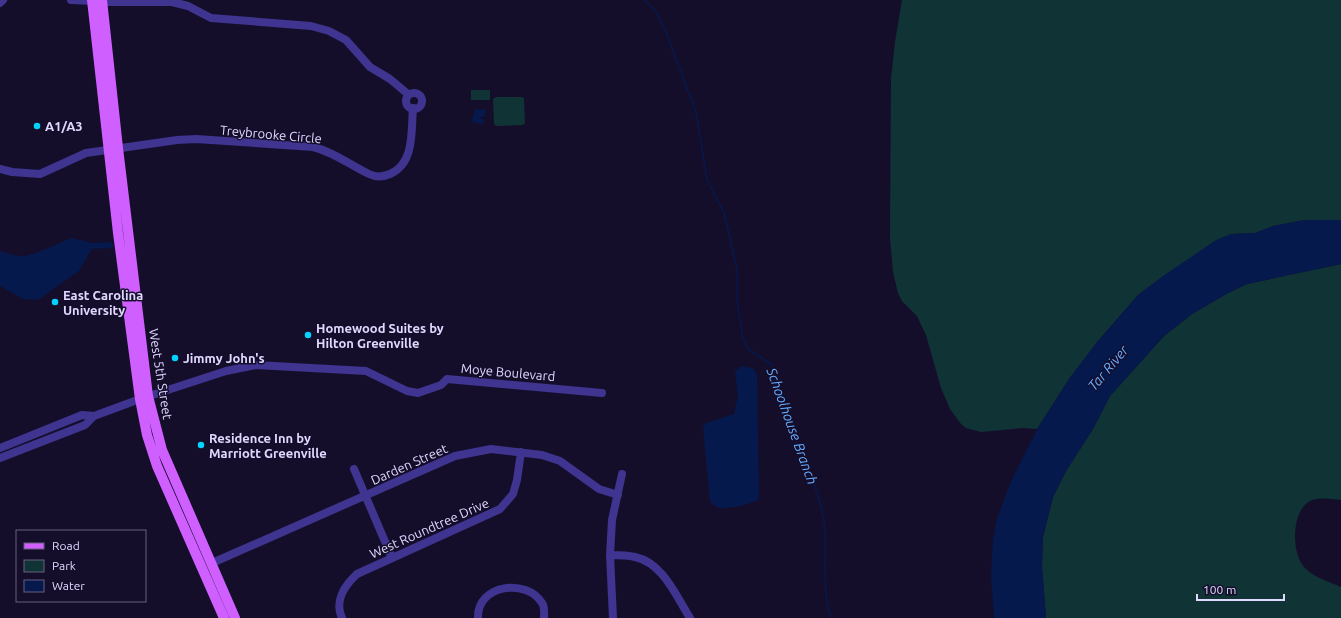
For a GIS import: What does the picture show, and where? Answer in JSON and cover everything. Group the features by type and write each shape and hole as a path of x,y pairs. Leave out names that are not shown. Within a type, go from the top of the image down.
{"main road":[{"name":"West 5th Street","path":"92,1 113,149 144,398 147,435 157,466 224,618"},
{"name":"West 5th Street","path":"102,1 113,149"},
{"name":"West 5th Street","path":"144,398 162,450 235,618"},
{"path":"207,577 215,585 230,618"}],"street":[{"path":"0,3 3,0"},
{"path":"71,0 92,1"},
{"name":"Treybrooke Circle","path":"102,1 172,2 188,6 211,18 311,26 329,31 346,40 370,66 390,79 409,95"},
{"name":"Treybrooke Circle","path":"409,95 415,93 421,97 421,104 413,108"},
{"name":"Treybrooke Circle","path":"409,95 407,100 408,104 413,108"},
{"name":"Treybrooke Circle","path":"1,168 12,172 40,174 86,153 178,140 196,139 313,147 324,150 370,175 384,176 399,168 408,157 413,108"},
{"name":"Moye Boulevard","path":"0,448 82,415 94,416 226,371 256,365 366,371 407,391 418,393 441,385 447,379 602,393"},
{"name":"Moye Boulevard","path":"0,458 85,425 94,416"},
{"name":"Darden Street","path":"212,563 365,497 455,456 491,449 542,455 560,461 599,489 618,495"},
{"name":"West Roundtree Drive","path":"342,618 339,613 340,598 346,584 356,574 500,509 513,494 517,480 521,452"},
{"path":"354,469 392,558"},
{"path":"614,618 610,555 612,520 622,474"},
{"path":"610,555 636,557 654,565 664,576 690,618"},
{"path":"478,618 478,609 483,598 491,592 501,589 524,588 536,595 543,604 544,618"}],"green space":[{"path":"902,0 1341,0 1341,220 1305,220 1273,226 1255,233 1231,234 1166,274 1138,295 1098,341 1069,379 1037,429 1022,428 981,432 966,428 961,424 950,409 941,388 926,335 917,316 902,301 898,293 893,272 890,238 891,79"},
{"path":"471,90 490,90 490,100 471,100"},
{"path":"496,97 522,97 524,99 525,123 523,125 496,126 494,124 493,99"},
{"path":"1341,264 1341,500 1314,500 1310,501 1304,506 1296,523 1295,543 1300,562 1308,571 1317,577 1341,587 1341,618 1046,618 1042,567 1043,537 1053,497 1066,471 1093,429 1110,396 1164,336 1192,314 1228,293 1247,284"}],"water":[{"path":"475,109 486,110 484,117 479,117 484,120 483,124 472,122"},
{"name":"Tar River","path":"1305,220 1341,220 1341,264 1247,284 1192,314 1164,336 1110,396 1093,429 1066,471 1053,497 1043,537 1042,567 1046,618 994,618 991,576 993,539 997,519 1011,481 1039,426 1069,379 1098,341 1138,295 1216,240 1231,234 1255,233 1273,226"},
{"path":"72,238 89,242 91,250 79,271 38,300 23,299 0,286 0,251 22,256 39,252"},
{"path":"742,366 753,368 757,374 759,499 740,506 720,508 710,501 703,428 706,423 734,414 738,396 735,371"}],"waterway":[{"name":"Schoolhouse Branch","path":"644,0 655,10 664,27 696,112 707,180 724,213 737,269 737,301 743,337 748,349 771,364 788,424 817,492 825,530 825,576 827,600 832,618"},
{"path":"90,246 110,245"}],"place":[{"name":"A1/A3","path":"37,126"},
{"name":"East Carolina University","path":"55,302"},
{"name":"Homewood Suites by Hilton Greenville","path":"308,335"},
{"name":"Jimmy John's","path":"175,358"},
{"name":"Residence Inn by Marriott Greenville","path":"201,445"}]}
